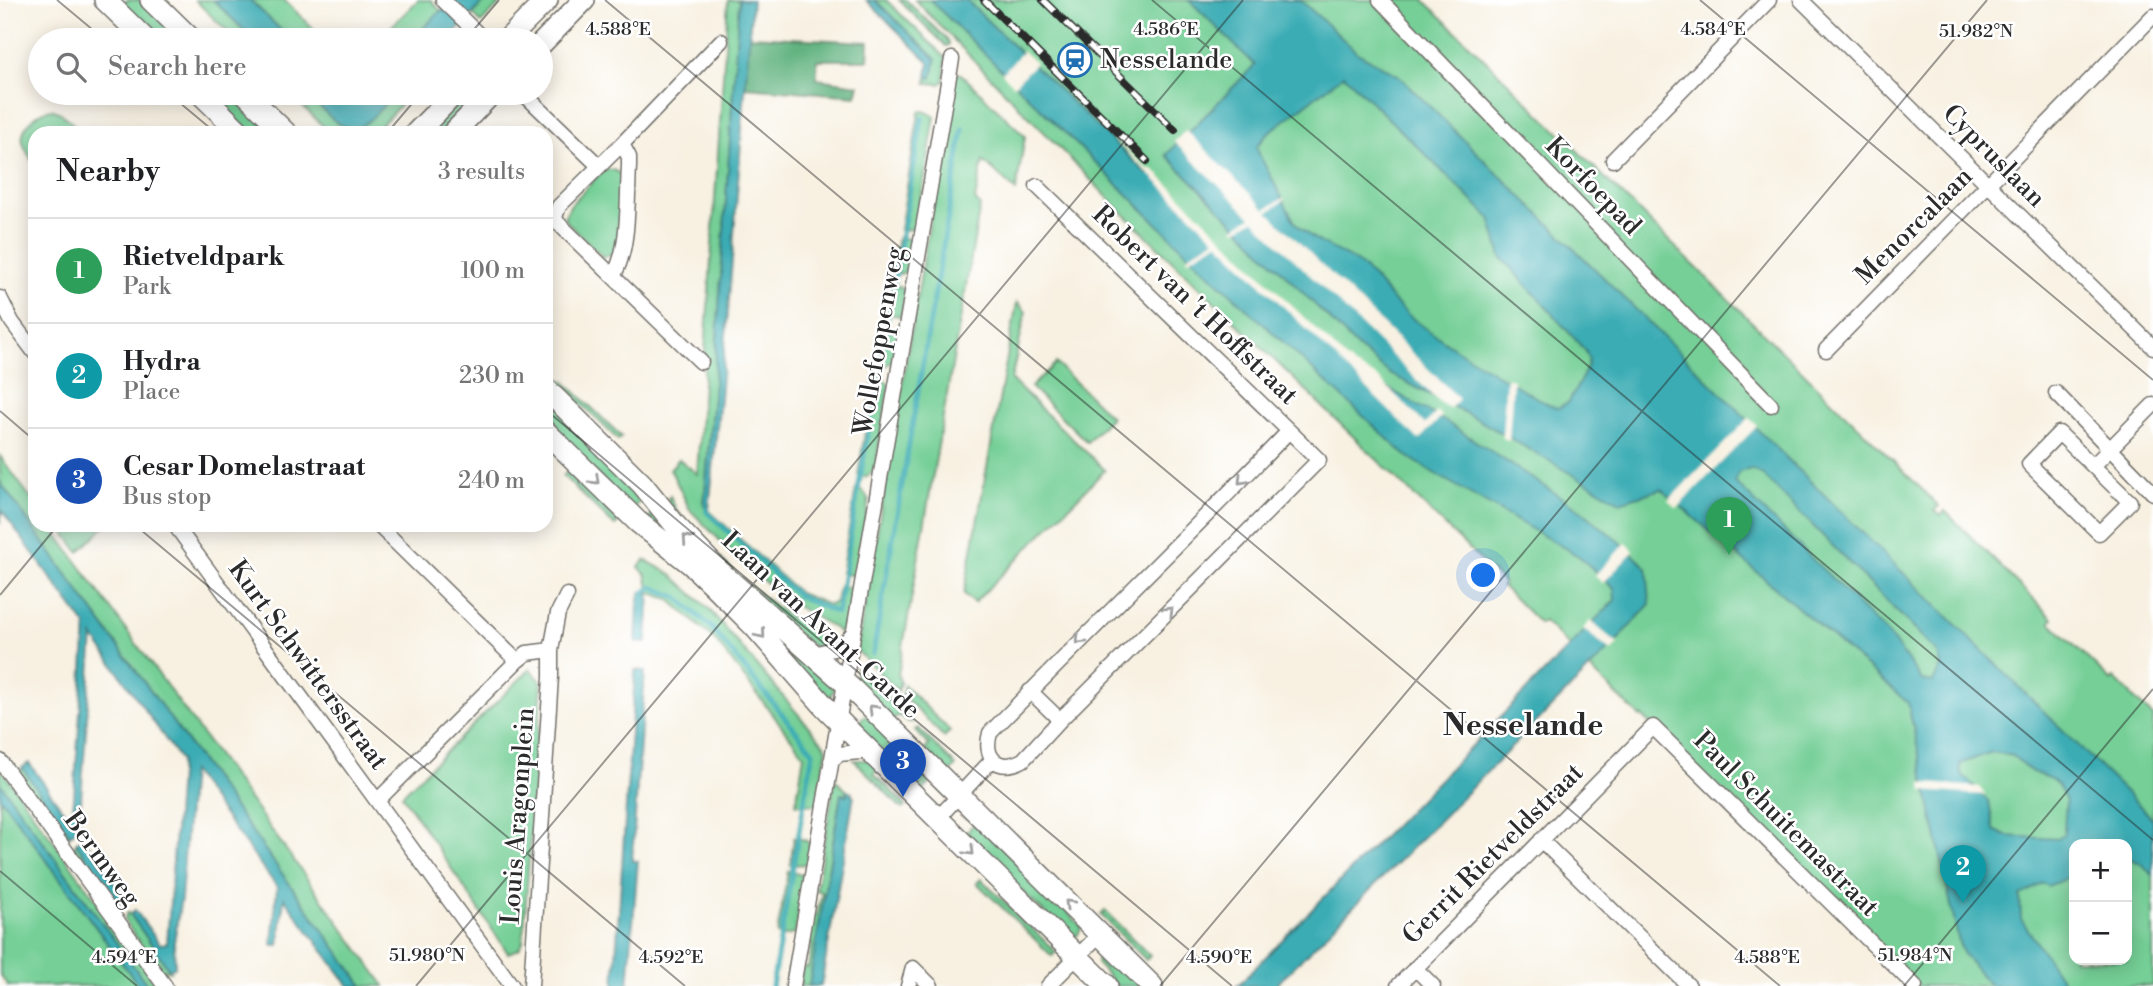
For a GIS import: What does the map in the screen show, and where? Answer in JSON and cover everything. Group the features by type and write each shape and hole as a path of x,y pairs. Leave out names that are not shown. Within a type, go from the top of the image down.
{"street":[{"path":"105,0 134,28"},
{"path":"151,0 180,28"},
{"path":"443,0 473,28"},
{"path":"519,28 547,0"},
{"path":"553,32 584,0"},
{"name":"Korfoepad","path":"1380,0 1771,404"},
{"path":"1613,160 1769,0"},
{"name":"Cypruslaan","path":"1801,0 2153,346"},
{"name":"Menorcalaan","path":"1826,350 2153,16"},
{"path":"701,362 557,222 555,217 559,206 721,41"},
{"name":"Wollefoppenweg","path":"793,986 952,59"},
{"path":"212,105 234,126"},
{"path":"257,105 279,126"},
{"path":"423,126 443,105"},
{"path":"460,126 480,105"},
{"path":"535,105 599,166"},
{"path":"613,276 620,265 625,239 629,157 622,144"},
{"name":"Robert van 't Hoffstraat","path":"1037,186 1320,460 1060,720"},
{"path":"0,298 12,322 28,344"},
{"path":"2056,393 2153,493"},
{"name":"Laan van Avant-Garde","path":"553,396 642,484 676,526 718,570 845,682 1152,986"},
{"path":"2093,466 2153,405"},
{"path":"1030,691 1060,720 1023,760 1016,764 1004,764 993,759 988,753 990,733 1030,691 1120,600 1210,514 1289,430"},
{"path":"2059,433 2093,466 2130,502 2099,533 2029,464 2059,433"},
{"name":"Laan van Avant-Garde","path":"553,439 638,522 715,587 755,627 838,720 1107,986"},
{"name":"Kurt Schwittersstraat","path":"180,532 377,801"},
{"path":"385,532 517,661"},
{"name":"Louis Aragonplein","path":"531,986 551,650 558,613 567,595"},
{"path":"814,654 841,647 854,631"},
{"name":"Louis Aragonplein","path":"512,986 377,801 517,661 527,653 551,650"},
{"name":"Gerrit Rietveldstraat","path":"1398,986 1653,727"},
{"name":"Paul Schuitemastraat","path":"1653,727 1915,986"},
{"path":"831,761 839,754 870,751"},
{"path":"938,818 993,759"},
{"name":"Bermweg","path":"0,761 165,986"},
{"path":"1541,841 1689,986"},
{"path":"1048,986 1100,934"},
{"path":"908,986 913,968 932,986"},
{"path":"1415,968 1433,986"}],"green space":[{"path":"127,0 143,0 172,28 144,28 121,6"},
{"path":"195,0 213,0 242,28 224,28"},
{"path":"250,0 284,0 313,28 279,28"},
{"path":"418,0 431,0 441,11 423,28 390,28"},
{"path":"486,0 504,0 481,23 473,14"},
{"path":"728,0 739,0 704,506 799,593 829,605 836,602 839,586 855,589 849,625 843,635 791,603 744,565 690,510 670,469 679,459 697,474"},
{"path":"875,0 886,0 946,58 944,81 940,84 926,83 927,77 932,78 935,59"},
{"path":"899,0 906,0 949,45 946,46"},
{"path":"915,0 1424,0 1939,506 1935,510 1941,515 1945,511 2053,619 2050,622 2111,681 2114,678 2153,717 2153,986 1919,986 1642,716 1589,668 1544,621 1540,624 1502,586 1504,583 1121,211"},
{"path":"749,36 869,42 868,60 817,60 817,79 859,85 856,96 745,87"},
{"path":"957,73 1025,136 1016,191 983,161 975,200 980,206 898,675 898,691 857,651"},
{"path":"221,105 249,105 271,126 243,126"},
{"path":"301,105 319,105 339,124 364,124 383,105 400,105 380,126 323,126"},
{"path":"451,105 472,105 451,126 431,126"},
{"path":"52,109 75,126 28,126 28,153 23,143 23,132 27,126 37,116"},
{"path":"923,111 935,117 916,229 900,230 919,112"},
{"path":"608,169 617,172 622,180 618,245 614,253 603,257 564,217 571,204"},
{"path":"898,237 914,240 909,271 900,274 892,273"},
{"path":"892,285 905,291 901,316 887,314"},
{"path":"1017,302 1026,312 1011,380 1105,470 974,603 964,594"},
{"path":"884,330 898,332 893,361 884,366 878,363"},
{"path":"1056,363 1111,417 1087,442 1031,387"},
{"path":"874,377 881,377 889,384 875,470 866,477 858,475"},
{"path":"563,380 622,437 618,440 560,383"},
{"path":"553,402 646,495 632,509 553,431"},
{"path":"0,456 28,494 28,521 0,482"},
{"path":"568,471 619,522 615,526 563,476"},
{"path":"856,489 863,491 869,500 856,576 841,573"},
{"path":"670,496 688,527 747,584 788,616 831,643 814,647 735,580 681,524 665,503"},
{"path":"656,511 835,687 830,697 825,697 646,521"},
{"path":"36,532 55,532 385,986 363,986"},
{"path":"64,532 99,532 79,552"},
{"path":"645,560 671,574 708,608 827,748 817,805 796,804 804,755 715,640 669,599 650,593 646,575 639,567"},
{"path":"856,667 912,722 899,715 893,720 856,684"},
{"path":"530,669 542,682 523,942 519,949 508,953 402,795"},
{"path":"904,685 950,731 944,737 902,695"},
{"path":"868,716 934,779 921,793 857,725 863,717"},
{"path":"918,728 956,766 948,774 924,751 929,745 915,730"},
{"path":"854,760 870,760 878,769 874,774 906,806 902,809"},
{"path":"0,768 156,986 148,986 0,783"},
{"path":"22,768 70,835 61,837 18,777"},
{"path":"835,779 847,791 847,795 841,794 809,986 799,986 803,967 808,968 812,944 807,943 812,915 817,915 822,892 816,890"},
{"path":"0,797 139,986 8,986 0,975"},
{"path":"977,821 1082,927 1077,936 1071,938 963,835"},
{"path":"794,838 810,844 807,864 790,865"},
{"path":"76,843 120,904 113,905 72,851"},
{"path":"788,871 805,876 795,934 784,936 777,934"},
{"path":"981,879 1056,952 1052,956 977,883"},
{"path":"1105,911 1150,956 1146,960 1101,915"},
{"path":"128,912 170,971 158,969 124,920"},
{"path":"1106,953 1146,986 1116,986 1097,963 1098,957"}],"water":[{"path":"213,0 250,0 279,28 242,28"},
{"path":"452,0 486,0 459,28 423,28"},
{"path":"739,0 752,0 727,325 709,510 704,506"},
{"path":"866,0 875,0 936,59 932,78 927,77 929,62"},
{"path":"930,0 966,0 1147,174 1151,171 1343,362 1448,423 1582,511 1647,568 1650,604 1615,643 1275,986 1237,986 1615,600 1614,589 1580,557 1404,454 1191,257"},
{"path":"1189,0 1298,0 1359,54 1398,75 2153,819 2153,875 2142,864 2132,859 2132,839 2069,839 2069,877 2048,886 2043,883 2020,896 2021,919 2066,986 1990,986 1964,955 1959,943 1908,703 1661,489 1620,502 1475,418 1390,374 1356,346 1166,155 1255,65","holes":["1344,75 1490,218 1501,257 1585,350 1589,359 1569,402 1558,408 1445,342 1405,312 1359,264 1315,239 1300,227 1293,219 1257,146 1268,133","1751,469 1763,475 1938,653 1941,666 1933,682 1922,680 1889,635 1735,482 1739,472","1992,752 2013,756 2032,772 2051,779 2058,785 2066,801 2064,833 2058,839 2006,836 1994,830 1989,802 1961,773 1960,764"]},
{"path":"318,105 384,105 360,126 340,124"},
{"path":"0,482 28,521 28,532 36,532 363,986 349,986 284,898 279,945 272,945 277,887 191,771 181,899 174,942 175,967 169,969 130,914 135,910 160,944 167,943 180,760 93,636 79,827 70,835 22,768 29,763 65,813 73,811 86,626 2,511 0,524"},
{"path":"641,592 650,593 647,643 636,642"},
{"path":"635,670 645,671 632,861 638,861 628,986 614,986"},
{"path":"0,783 148,986 139,986 0,797"},
{"path":"847,791 854,796 821,986 809,986 841,794 847,795"},
{"path":"83,837 124,897 118,902 76,843"}],"pier":[{"path":"1023,51 1036,63 1014,85 1002,73"},
{"path":"1079,105 1148,169 1153,169 1346,359 1377,377 1425,424 1437,412 1442,416 1419,440 1218,242 1189,259 1186,257 1215,239"},
{"path":"1186,130 1265,209 1284,198 1285,200 1268,212 1459,399 1450,408 1440,403 1254,220 1236,230 1234,228 1251,217 1174,142"},
{"path":"1506,378 1513,379 1509,441 1502,437"},
{"path":"1749,418 1757,426 1677,508 1668,501"},
{"path":"1626,543 1634,551 1603,583 1595,575"},
{"path":"1590,621 1618,644 1611,651 1583,629"},
{"path":"1922,783 1979,787 1985,795 1923,791"}],"waterway":[{"path":"707,509 707,512 798,596 837,613 922,118"},
{"path":"873,654 963,129"},
{"path":"644,597 644,592 652,587 677,597 711,627 813,752 772,986"}],"railway":[{"path":"984,0 1147,161"},
{"path":"1043,0 1175,130"}],"place":[{"name":"Nesselande","path":"1075,60"},
{"name":"Rietveldpark","path":"1729,555"},
{"name":"Cesar Domelastraat","path":"903,797"},
{"name":"Hydra","path":"1963,903"}],"district":[{"name":"Nesselande","path":"1523,726"}]}
